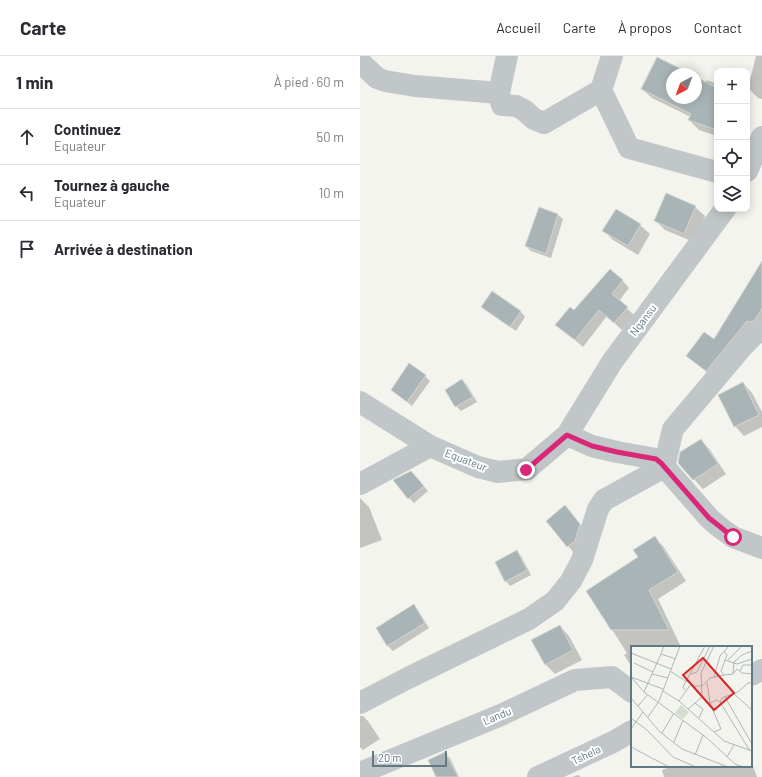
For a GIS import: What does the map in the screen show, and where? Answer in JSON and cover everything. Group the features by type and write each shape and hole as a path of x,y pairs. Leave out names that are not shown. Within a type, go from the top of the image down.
{"street":[{"path":"507,56 499,93 502,105 516,106 524,110 534,119 544,123 601,90 612,56"},
{"path":"367,61 377,78 385,81 415,86 499,93"},
{"path":"601,90 629,148 714,171"},
{"path":"750,164 762,137"},
{"name":"Ngansu","path":"567,435 612,362 723,212"},
{"path":"360,703 529,619 555,601 570,581 582,560 598,509 604,500 664,467 673,429 743,346 755,334 762,330"},
{"name":"Equateur","path":"360,402 430,446 478,467 498,472 526,470 567,435"},
{"path":"567,435 592,446 656,459 718,526 733,537 762,548"},
{"path":"360,484 430,446"},
{"path":"752,675 762,670"},
{"name":"Landu","path":"360,773 501,715 575,680 612,677 631,691"},
{"name":"Tshela","path":"538,777 631,732"}],"building":[{"path":"657,57 679,68 666,68 666,102 641,89"},
{"path":"702,80 714,86 714,129 688,120 691,114 671,104 702,104"},
{"path":"666,193 696,206 684,234 654,221"},
{"path":"539,207 558,214 546,254 525,246"},
{"path":"616,209 641,224 628,246 602,231"},
{"path":"762,261 762,308 755,320 750,322 747,321 706,371 686,356 704,332 714,339"},
{"path":"610,269 623,280 612,294 628,307 614,323 599,310 575,340 555,325 570,307 574,310"},
{"path":"492,291 521,311 510,327 481,307"},
{"path":"409,363 426,375 407,402 391,390"},
{"path":"462,379 473,397 455,407 445,390"},
{"path":"743,382 759,415 734,427 718,395"},
{"path":"701,439 718,464 693,480 678,463 680,452"},
{"path":"411,471 424,486 408,499 393,480"},
{"path":"565,505 580,524 575,541 567,547 546,521"},
{"path":"655,536 678,572 649,590 669,630 611,630 586,591 638,557 633,550"},
{"path":"517,550 527,570 505,582 495,562"},
{"path":"414,604 425,623 387,646 376,628"},
{"path":"560,625 573,650 545,665 531,640"},
{"path":"445,752 458,777 436,777 428,760"}],"route":[{"path":"526,470 567,435 592,446 656,459 695,500 709,518 733,537"}]}
